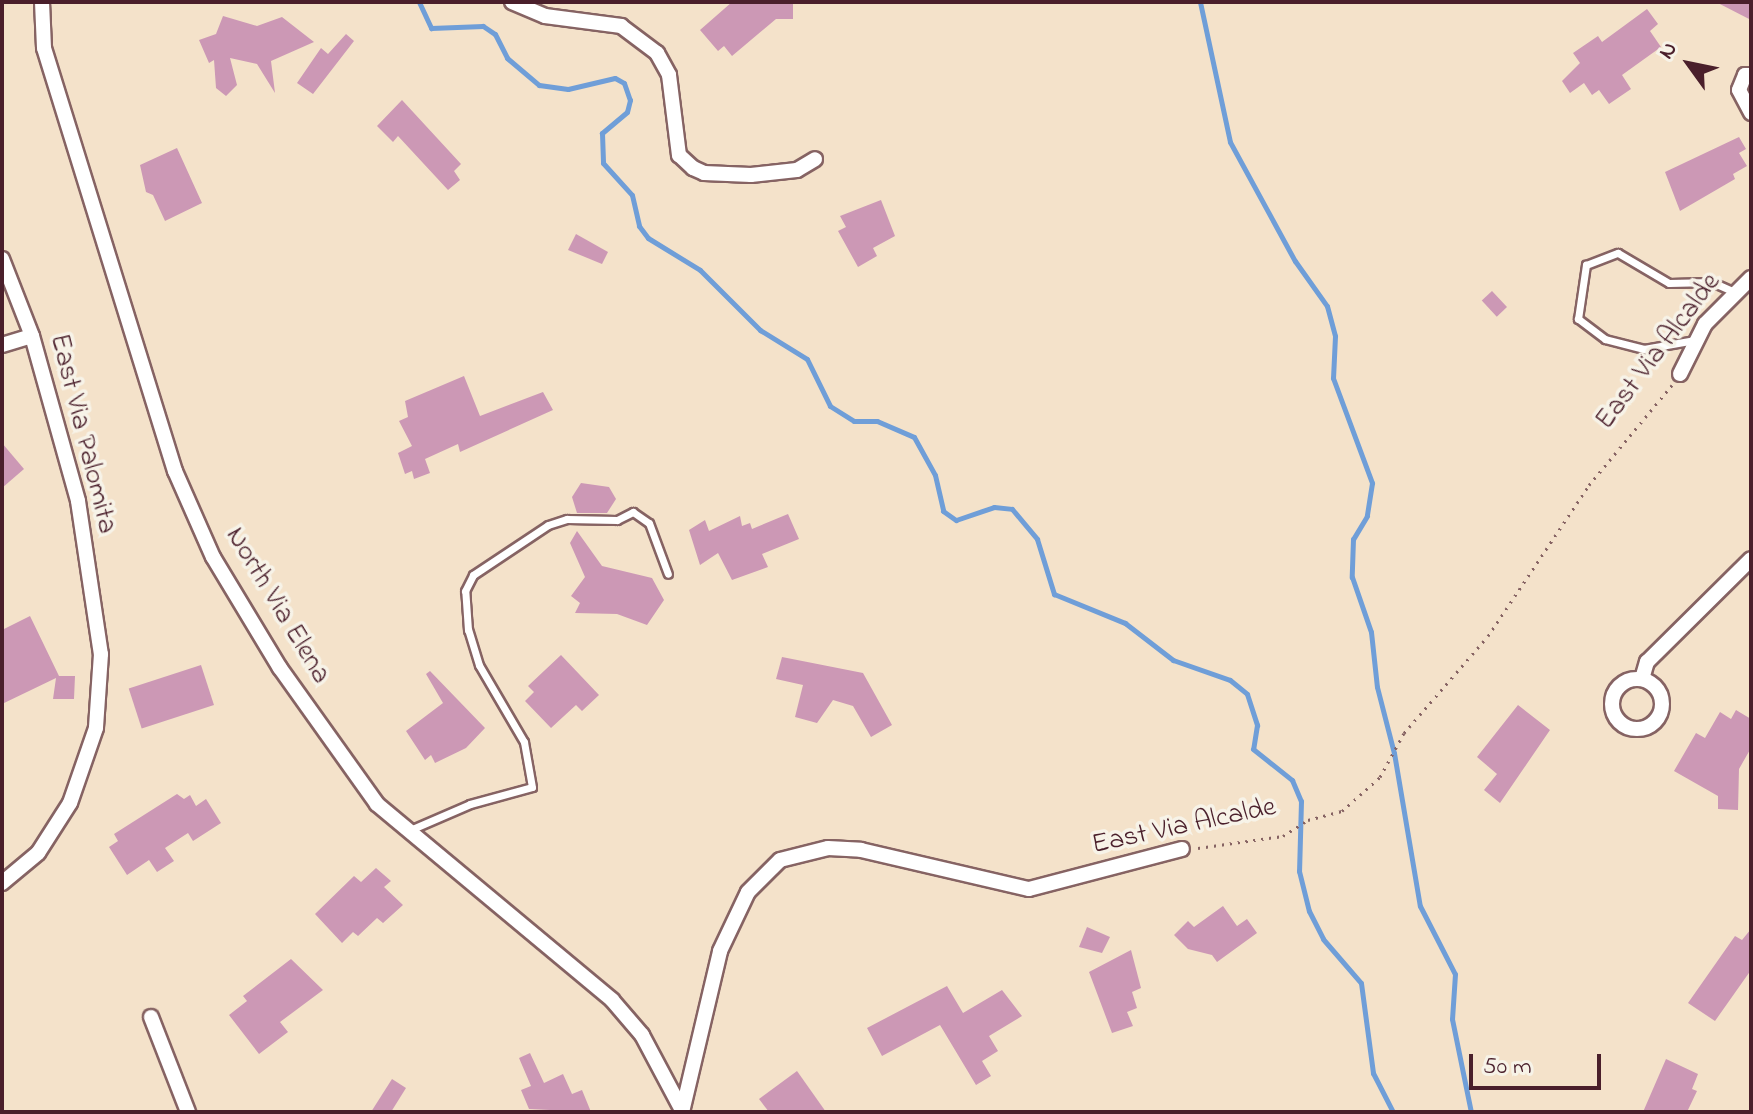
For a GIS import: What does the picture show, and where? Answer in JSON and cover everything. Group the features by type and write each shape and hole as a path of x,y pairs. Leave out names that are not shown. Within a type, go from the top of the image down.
{"street":[{"name":"North Via Elena","path":"42,2 44,48 175,471 207,542 280,668 377,804 612,1000 642,1035 683,1110"},
{"path":"512,2 545,16 621,26 657,53 669,75 679,155 693,168 704,173 751,175 797,170 815,159"},
{"path":"1751,75 1745,75 1739,90 1751,113"},
{"name":"East Via Palomita","path":"2,259 32,336 78,501 101,654 96,728 70,803 38,853 2,883"},
{"name":"East Via Alcalde","path":"1680,374 1698,339 1734,292 1751,278"},
{"path":"2,345 32,336"},
{"path":"1642,679 1647,662 1751,559"},
{"name":"East Via Alcalde","path":"683,1110 720,951 748,892 780,860 828,848 861,850 1029,889 1182,849"},
{"path":"151,1017 188,1112"}],"lane":[{"path":"1698,339 1644,349 1605,339 1578,319 1586,265 1618,253 1669,283 1712,282 1734,292"},
{"path":"410,830 470,804 532,787 524,742 479,665 468,630 465,591 473,575 548,525 567,519 617,520 633,512 649,523 668,574"}],"path":[{"name":"East Via Alcalde","path":"1182,849 1283,836 1318,816 1342,811 1380,777 1404,733 1488,636 1589,485 1680,374"}],"building":[{"path":"732,2 793,2 793,19 776,19 732,56 724,46 718,51 700,30"},
{"path":"1716,2 1751,2 1751,20"},
{"path":"1647,9 1658,24 1650,31 1661,47 1622,75 1631,89 1609,104 1599,90 1592,95 1584,83 1570,93 1562,81 1580,63 1573,53 1598,36 1602,42"},
{"path":"223,16 257,26 282,17 314,42 271,61 275,93 257,64 230,58 237,85 226,96 216,88 214,60 209,63 199,40 216,34"},
{"path":"346,34 354,41 313,94 297,83 321,48 328,54"},
{"path":"402,100 461,164 454,171 460,180 448,190 398,136 393,142 377,126"},
{"path":"1739,137 1746,149 1739,153 1747,166 1733,174 1735,179 1680,211 1665,172"},
{"path":"177,148 202,203 165,221 153,195 146,192 140,165"},
{"path":"881,200 895,236 873,248 877,256 858,267 838,231 846,227 840,216"},
{"path":"576,234 608,252 602,264 568,250"},
{"path":"1492,291 1507,307 1497,317 1482,301"},
{"path":"464,376 480,416 543,392 553,410 460,452 458,444 425,459 430,473 414,479 412,471 405,474 398,453 412,446 399,421 408,417 405,401"},
{"path":"2,443 24,469 2,488"},
{"path":"581,483 609,487 616,499 607,513 577,513 572,497"},
{"path":"788,514 799,539 762,554 768,567 732,580 718,553 700,565 689,530 705,520 709,531 740,516 742,526 750,523 752,529"},
{"path":"577,531 602,566 652,578 664,600 647,625 617,614 575,613 580,603 571,596 585,577 570,543"},
{"path":"30,616 59,676 75,676 74,699 53,699 56,678 2,704 2,630"},
{"path":"561,655 599,695 582,711 576,705 551,728 525,701 534,692 528,686"},
{"path":"782,657 863,673 892,725 871,737 853,706 833,700 817,723 795,717 803,685 776,679"},
{"path":"201,665 214,705 142,728 129,688"},
{"path":"430,671 485,728 466,748 435,763 431,755 425,760 406,731 443,703 426,674"},
{"path":"1518,705 1550,730 1500,803 1484,790 1497,774 1477,757"},
{"path":"1736,710 1751,719 1751,748 1739,769 1738,810 1718,809 1718,796 1674,771 1696,733 1705,738 1720,712 1731,719"},
{"path":"177,794 184,799 190,795 196,806 206,799 221,823 193,841 188,833 165,848 174,861 157,872 149,860 127,875 109,847 118,841 114,834"},
{"path":"376,868 391,881 384,887 403,905 383,923 377,918 358,936 353,932 342,943 315,914 354,876 361,882"},
{"path":"1223,906 1237,926 1247,919 1257,933 1217,962 1212,955 1188,949 1174,935 1188,921 1194,927"},
{"path":"1087,927 1110,937 1102,953 1079,947"},
{"path":"1751,929 1751,970 1715,1021 1688,1003 1735,936 1742,940"},
{"path":"1131,950 1141,988 1132,992 1137,1008 1127,1012 1133,1026 1112,1033 1089,972"},
{"path":"291,959 323,990 280,1022 288,1032 259,1054 229,1015 247,1001 243,996"},
{"path":"947,986 963,1013 1002,990 1022,1016 989,1036 998,1051 982,1061 991,1076 976,1085 940,1025 882,1056 867,1028"},
{"path":"530,1053 544,1083 563,1074 572,1094 582,1090 591,1112 529,1109 521,1090 531,1086 519,1058"},
{"path":"1666,1059 1698,1074 1692,1089 1697,1091 1687,1112 1643,1112"},
{"path":"797,1071 826,1112 769,1112 759,1099"},
{"path":"392,1079 406,1088 391,1112 371,1112"}],"waterway":[{"path":"419,2 431,28 483,26 495,34 507,58 539,85 568,89 615,78 624,83 630,100 627,112 602,133 603,163 632,195 639,226 648,238 700,270 760,330 807,359 830,406 854,421 877,421 914,437 935,475 943,511 956,520 994,507 1012,509 1037,539 1054,594 1125,623 1173,660 1230,680 1247,694 1257,725 1253,749 1292,780 1301,801 1299,871 1309,911 1323,939 1361,983 1373,1073 1393,1112"},
{"path":"1200,2 1230,142 1295,261 1327,306 1335,336 1333,378 1372,483 1367,516 1353,539 1352,577 1371,632 1377,687 1394,753 1420,906 1455,974 1452,1019 1471,1112"}]}
